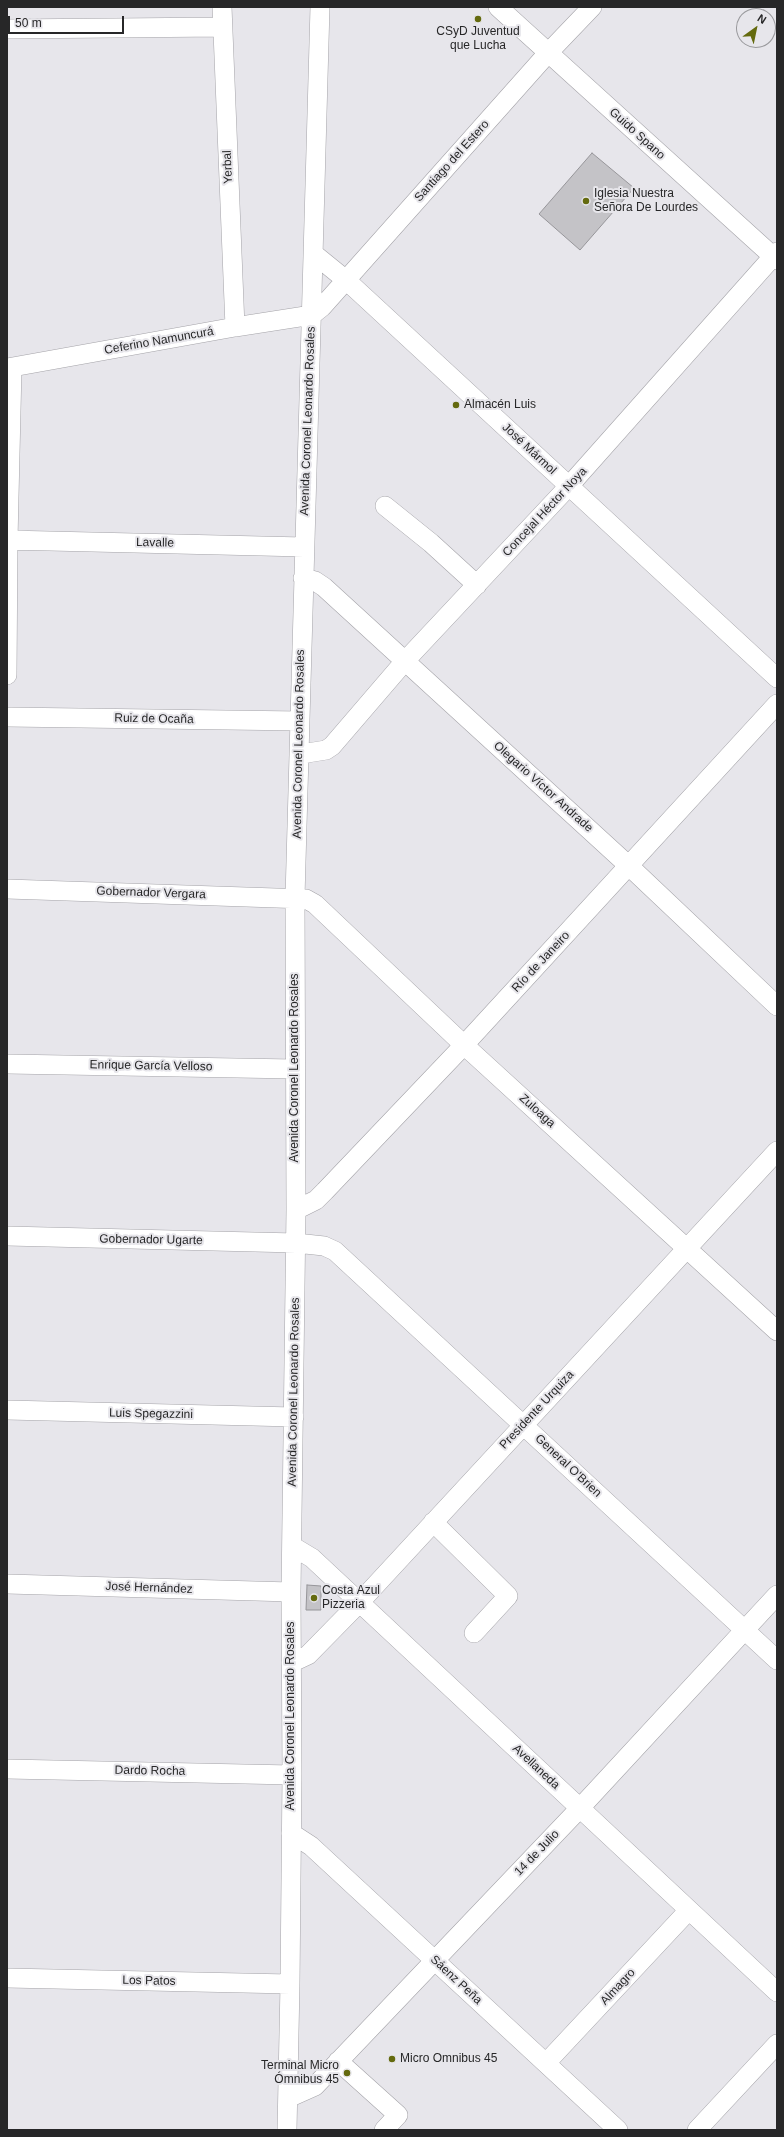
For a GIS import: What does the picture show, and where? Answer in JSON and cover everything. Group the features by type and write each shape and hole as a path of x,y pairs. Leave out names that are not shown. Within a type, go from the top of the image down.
{"street":[{"name":"Yerbal","path":"222,7 235,327"},
{"name":"Avenida Coronel Leonardo Rosales","path":"287,2130 290,1984 292,1775 291,1592 296,1243 294,1069 295,897 301,754 300,721 303,578 314,254 320,7"},
{"name":"Guido Spano","path":"498,7 776,256"},
{"name":"Santiago del Estero","path":"312,315 322,308 548,53 592,7"},
{"path":"7,29 222,27"},
{"name":"José Mármol","path":"314,254 346,280 777,678"},
{"name":"Concejal Héctor Noya","path":"301,754 326,750 332,746 405,661 569,486 776,256"},
{"name":"Ceferino Namuncurá","path":"9,368 235,327 312,315"},
{"path":"7,675 9,368"},
{"path":"385,506 431,543 477,585"},
{"name":"Lavalle","path":"7,540 304,547"},
{"name":"Olegario Víctor Andrade","path":"303,578 316,582 324,587 629,866 777,1006"},
{"name":"Río de Janeiro","path":"296,1210 316,1200 464,1045 777,704"},
{"name":"Ruiz de Ocaña","path":"7,717 300,721"},
{"name":"Gobernador Vergara","path":"7,889 295,897"},
{"name":"Zuloaga","path":"295,897 306,899 315,904 464,1045 777,1330"},
{"name":"Enrique García Velloso","path":"7,1064 294,1069"},
{"name":"Presidente Urquiza","path":"291,1664 308,1655 358,1603 777,1151"},
{"name":"Gobernador Ugarte","path":"7,1236 296,1243"},
{"name":"General O'Brien","path":"296,1243 324,1246 335,1251 524,1424 777,1660"},
{"name":"Luis Spegazzini","path":"7,1410 294,1417"},
{"path":"433,1522 508,1596 474,1633"},
{"name":"Avellaneda","path":"292,1546 312,1558 358,1603 777,1992"},
{"name":"José Hernández","path":"7,1584 291,1592"},
{"name":"14 de Julio","path":"288,2098 315,2086 580,1808 777,1595"},
{"name":"Dardo Rocha","path":"7,1769 292,1775"},
{"name":"Sáenz Peña","path":"291,1833 311,1846 618,2130"},
{"name":"Almagro","path":"546,2063 689,1910"},
{"name":"Los Patos","path":"7,1978 290,1984"},
{"path":"697,2130 777,2044"},
{"path":"338,2061 398,2115 384,2130"}],"building":[{"name":"Iglesia Nuestra Señora De Lourdes","path":"592,153 634,188 580,250 539,214"},
{"name":"Costa Azul Pizzeria","path":"307,1585 321,1586 321,1610 306,1610"}],"place":[{"name":"CSyD Juventud que Lucha","path":"478,19"},
{"name":"Iglesia Nuestra Señora De Lourdes","path":"586,201"},
{"name":"Almacén Luis","path":"456,405"},
{"name":"Costa Azul Pizzeria","path":"314,1598"},
{"name":"Micro Omnibus 45","path":"392,2059"},
{"name":"Terminal Micro Ómnibus 45","path":"347,2073"}]}
